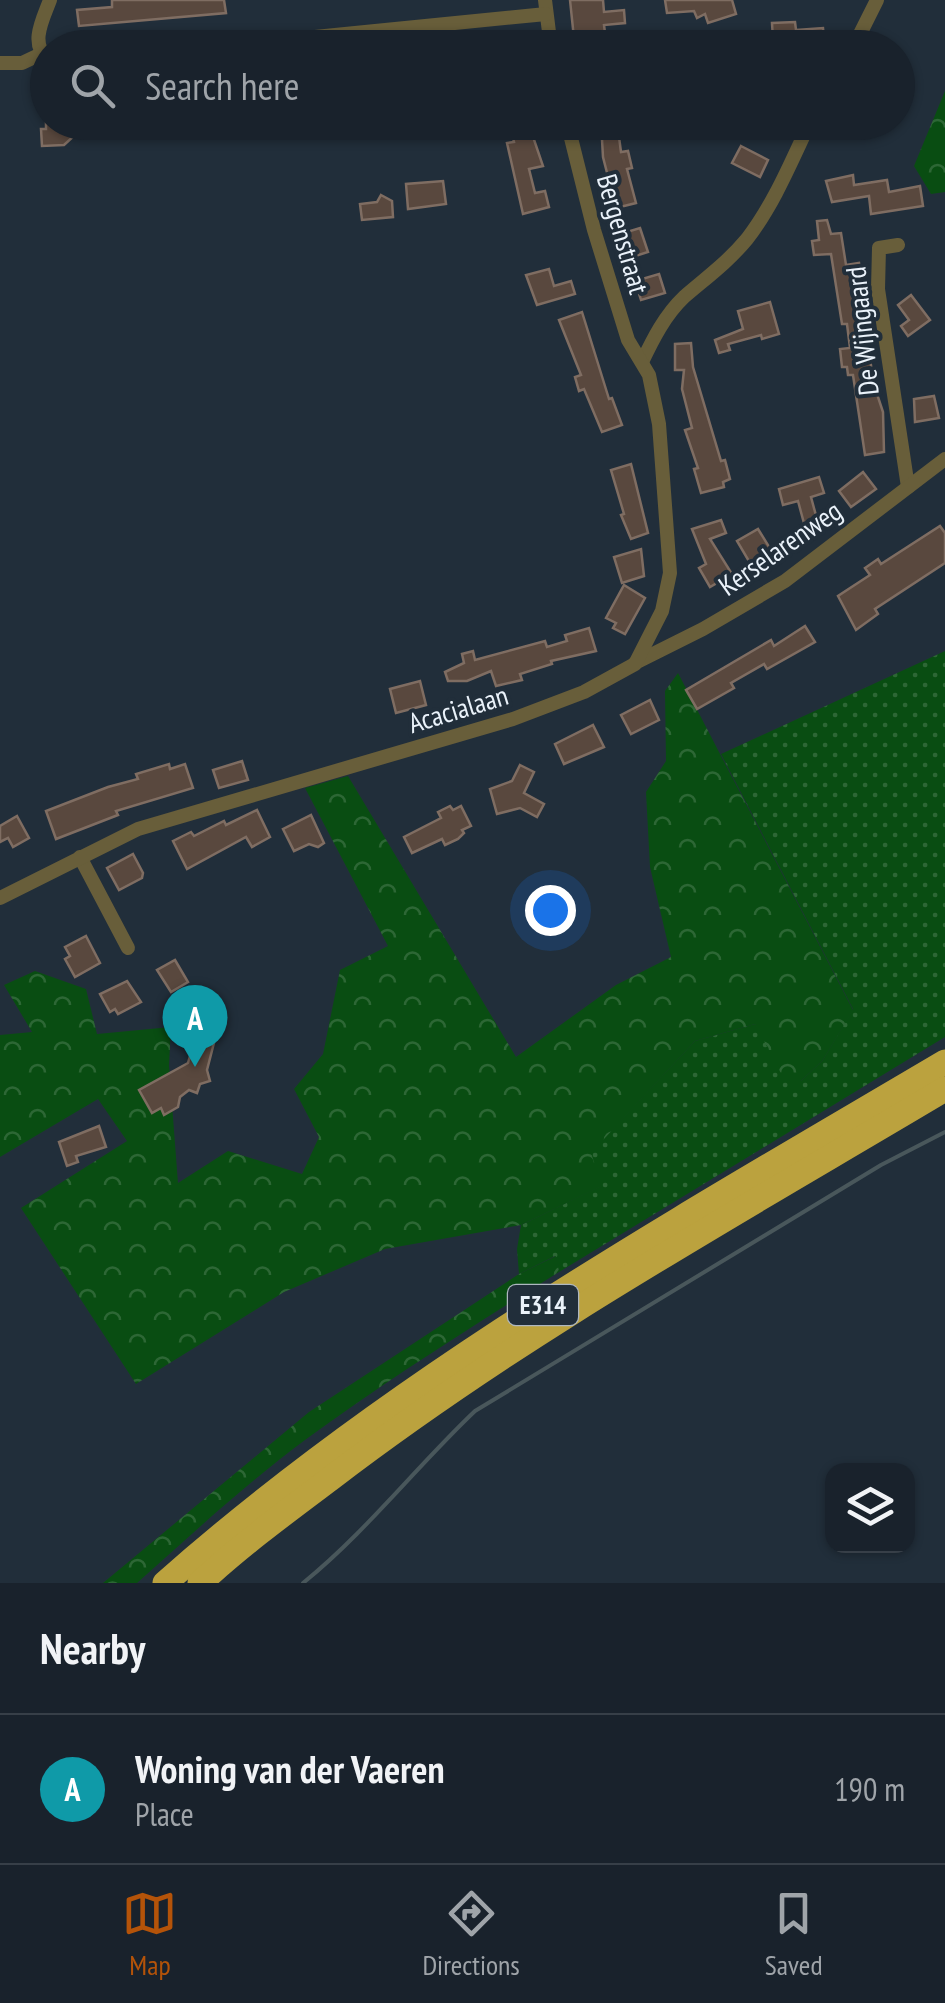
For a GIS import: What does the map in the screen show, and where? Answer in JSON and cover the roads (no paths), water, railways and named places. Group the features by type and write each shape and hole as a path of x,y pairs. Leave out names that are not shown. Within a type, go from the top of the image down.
{"highway":[{"name":"E314","path":"165,1583 282,1485 442,1369 594,1272 945,1062"},
{"name":"E314","path":"200,1583 345,1467 456,1387 621,1282 945,1089"}],"street":[{"path":"39,30 50,0"},
{"path":"862,30 878,0"},
{"path":"354,30 545,7"},
{"path":"0,63 30,61"},
{"name":"Bergenstraat","path":"572,140 628,340 640,359"},
{"path":"635,664 662,612 670,573 658,424 650,376 640,359 682,299 715,274 748,238 801,140"},
{"name":"De Wijngaard","path":"898,245 878,248 878,289 908,487"},
{"name":"Kerselarenweg","path":"635,664 785,581 945,459"},
{"name":"Acacialaan","path":"0,898 138,829 513,719 584,692 635,664"},
{"path":"80,857 128,948"}],"waterway":[{"path":"303,1583 475,1411 881,1165 945,1132"}],"place":[{"name":"Woning van der Vaeren","path":"195,1067"}]}
